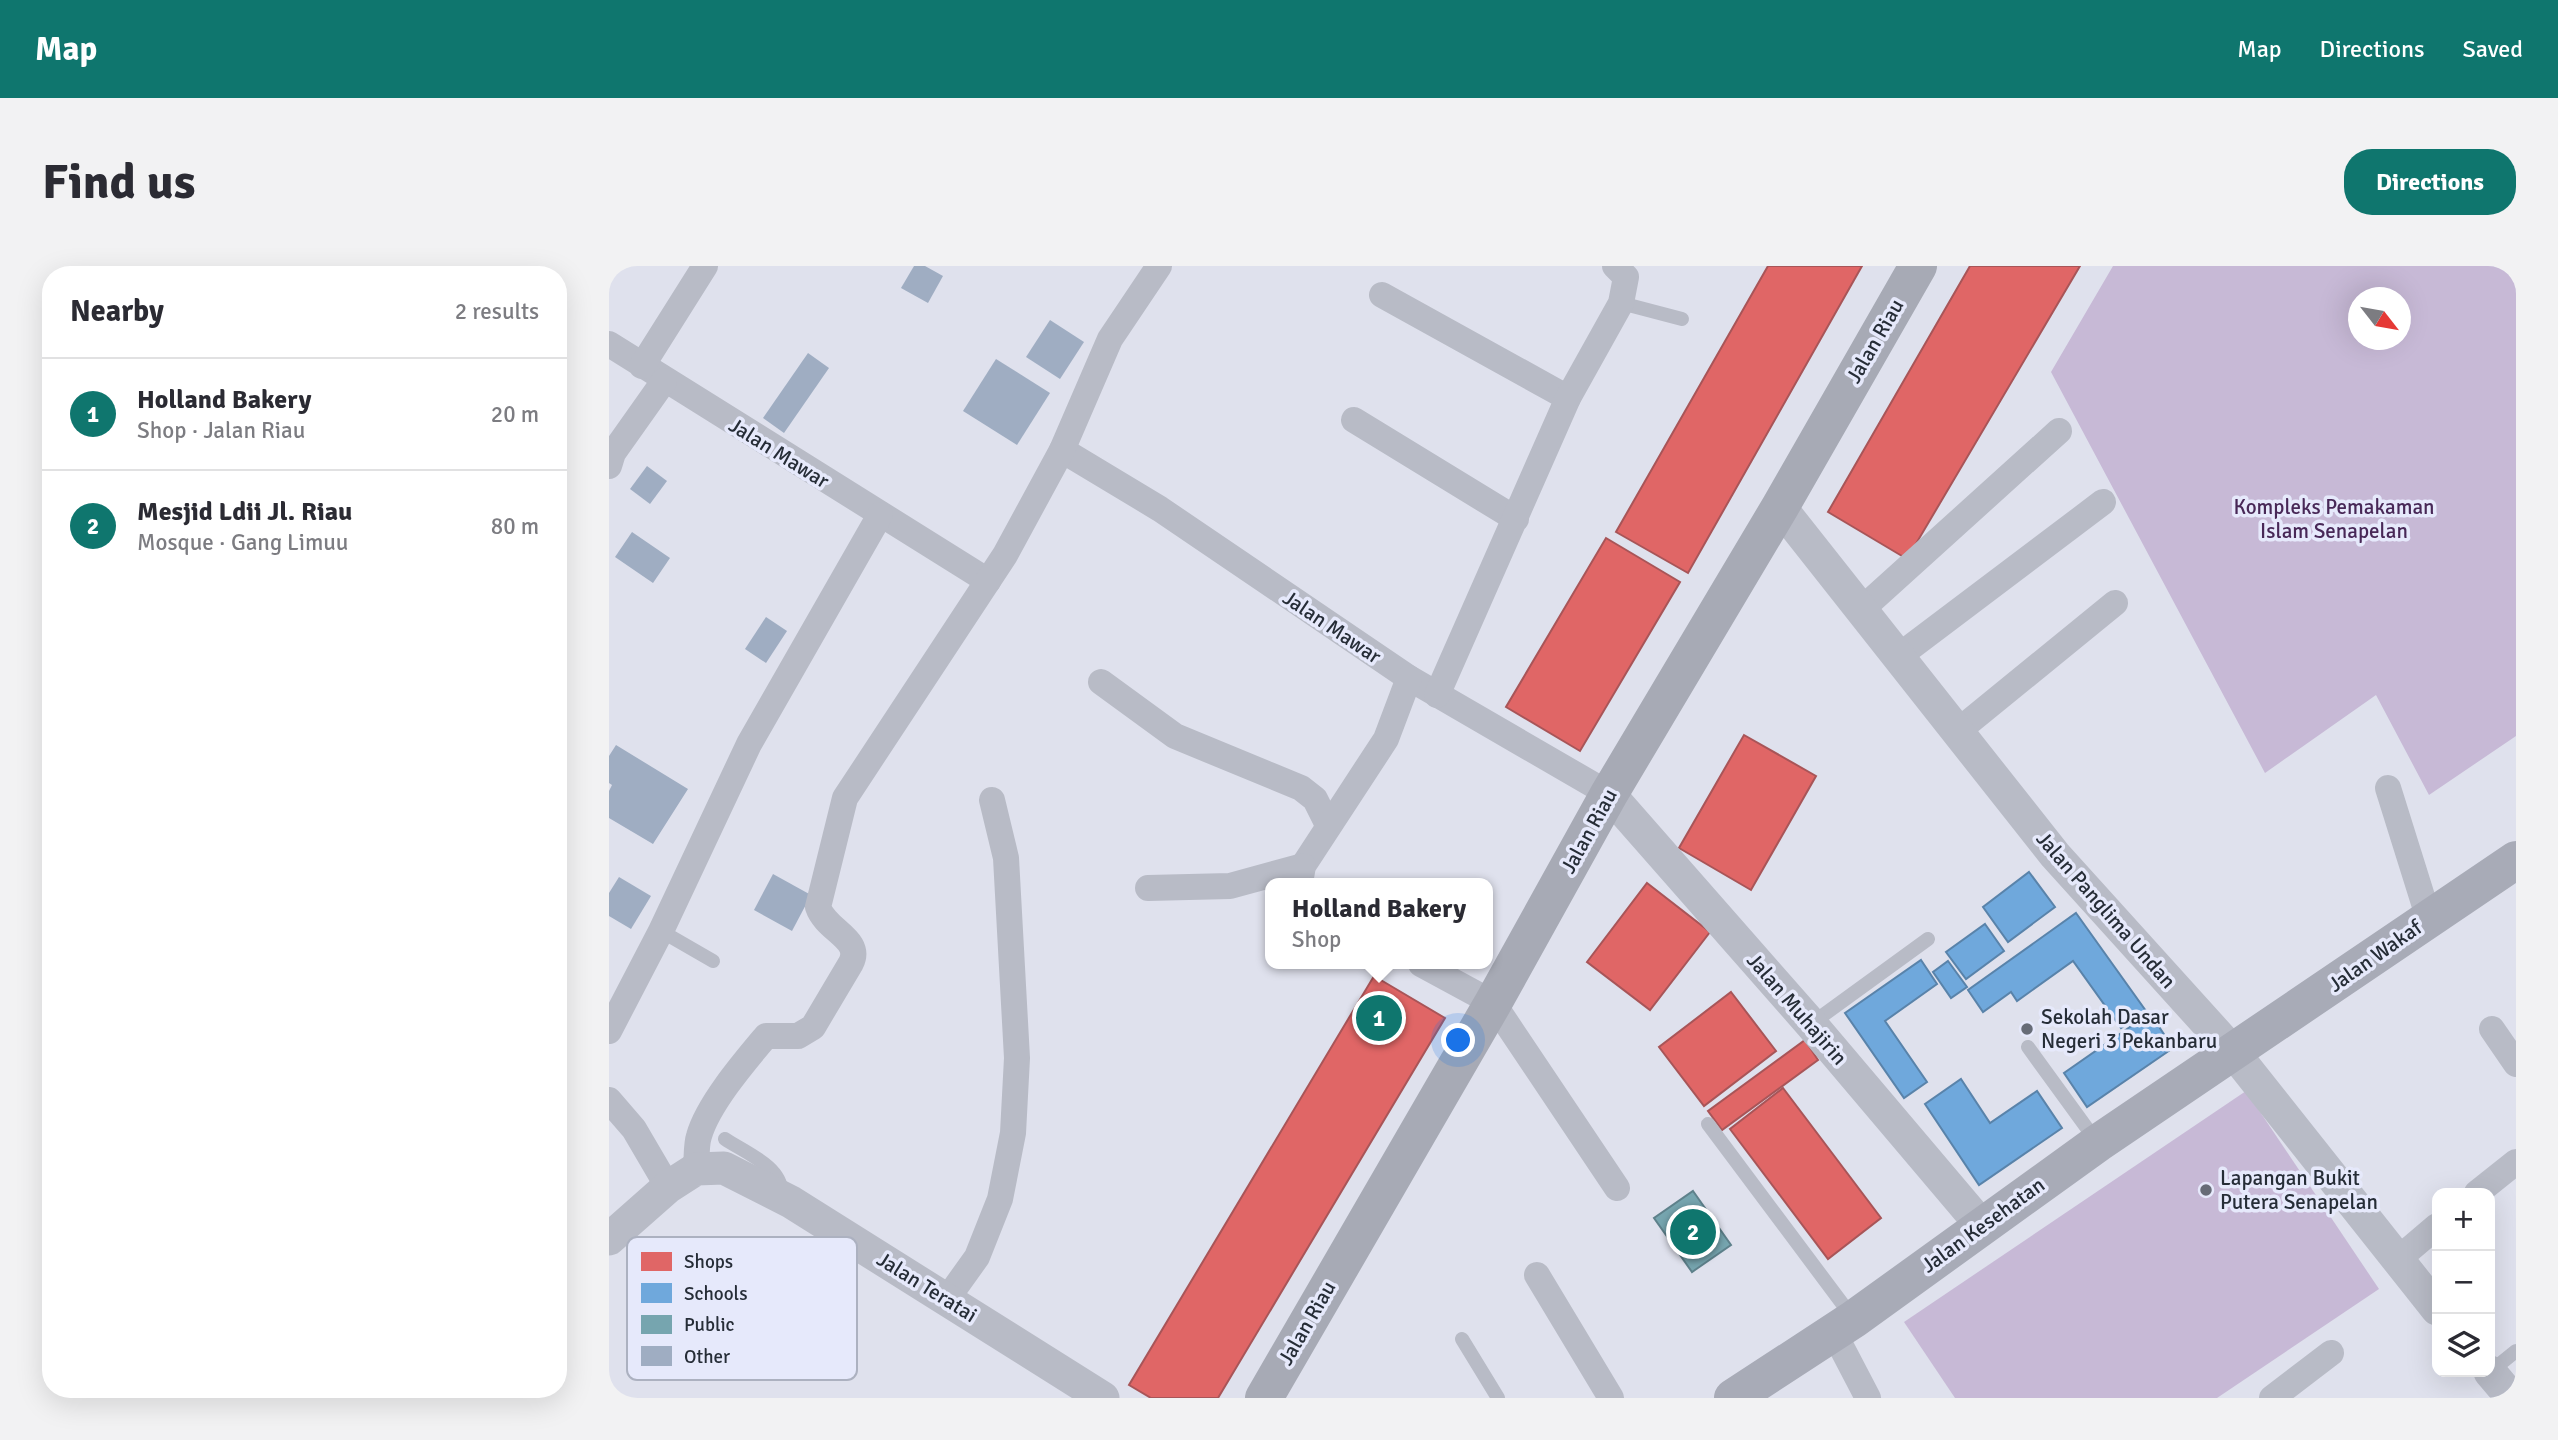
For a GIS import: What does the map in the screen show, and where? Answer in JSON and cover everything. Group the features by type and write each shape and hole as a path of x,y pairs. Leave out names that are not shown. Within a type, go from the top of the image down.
{"main road":[{"name":"Jalan Riau","path":"1264,1398 1493,1003 1609,794 1780,507 1918,266"},
{"name":"Jalan Wakaf","path":"2234,1054 2516,860"},
{"name":"Jalan Kesehatan","path":"1733,1398 1844,1325 2098,1143 2234,1054"}],"street":[{"path":"642,366 705,266"},
{"path":"609,1239 668,1187 696,1169 699,1136 723,1092 743,1064 766,1036 798,1036 813,1027 856,954 854,946 822,919 818,907 845,798 1005,555 1062,450 1110,339 1159,266"},
{"path":"1437,695 1568,398 1621,303 1626,277 1615,266"},
{"path":"1382,295 1568,398"},
{"name":"Jalan Mawar","path":"609,344 664,381 988,581"},
{"path":"609,466 613,453 664,381"},
{"path":"1354,420 1516,519"},
{"path":"1862,609 2059,431"},
{"name":"Jalan Mawar","path":"1062,450 1160,509 1409,678 1609,794"},
{"path":"1899,656 2103,502"},
{"name":"Jalan Panglima Undan","path":"1780,507 2055,855 2234,1054 2432,1303"},
{"path":"609,1031 661,931 749,744 880,516"},
{"path":"1958,731 2115,603"},
{"path":"1277,878 1301,874 1328,825 1386,739 1409,678"},
{"path":"1101,682 1175,736 1301,788 1315,799 1328,825"},
{"path":"2388,788 2429,919"},
{"name":"Jalan Muhajirin","path":"1609,794 1811,1024 1982,1226"},
{"path":"947,1299 977,1257 1000,1199 1013,1133 1017,1058 1006,858 992,800"},
{"path":"1148,888 1230,886 1265,880"},
{"path":"1430,969 1493,1003 1616,1188"},
{"path":"2492,1029 2516,1064"},
{"path":"609,1100 634,1129 668,1187"},
{"path":"2483,1188 2516,1161"},
{"name":"Jalan Teratai","path":"696,1169 724,1168 844,1237"},
{"path":"2397,1260 2432,1230"},
{"name":"Jalan Teratai","path":"857,1245 1103,1398"},
{"path":"1537,1275 1611,1398"},
{"path":"1844,1325 1867,1398"},
{"path":"2271,1398 2330,1353"},
{"path":"2494,1377 2512,1398"}],"lane":[{"path":"1621,303 1682,319"},
{"path":"661,931 713,961"},
{"path":"1811,1024 1928,939"},
{"path":"2028,1047 2098,1143"},
{"path":"1708,1124 1844,1325"},
{"path":"725,1139 775,1173 781,1182 780,1198"},
{"path":"1462,1339 1498,1398"},
{"path":"2495,1368 2516,1351"}],"green space":[{"name":"Kompleks Pemakaman Islam Senapelan","path":"2113,266 2501,266 2516,278 2516,736 2429,795 2376,695 2265,773 2051,372"},
{"name":"Lapangan Bukit Putera Senapelan","path":"2246,1091 2379,1289 2217,1398 1955,1398 1904,1322"}],"building: Shops":[{"path":"1768,266 1862,266 1688,573 1616,532"},
{"path":"1970,266 2080,266 1907,559 1828,512"},
{"path":"1606,538 1680,582 1580,751 1506,707"},
{"path":"1744,735 1816,776 1751,890 1679,848"},
{"path":"1647,883 1710,932 1650,1010 1587,962"},
{"path":"1374,976 1445,1018 1218,1398 1151,1398 1129,1385"},
{"path":"1731,992 1776,1051 1704,1106 1659,1047"},
{"path":"1805,1040 1818,1060 1722,1130 1708,1111"},
{"path":"1783,1088 1881,1218 1828,1259 1730,1129"}],"building: Schools":[{"path":"2029,872 2055,907 2008,942 1983,907"},
{"path":"2076,913 2146,1011 2121,1028 2073,961 2017,1001 2011,992 1983,1012 1968,990"},
{"path":"1985,924 2004,951 1966,979 1946,952"},
{"path":"1921,960 1937,984 1885,1021 1927,1082 1904,1098 1845,1013"},
{"path":"1948,961 1967,987 1951,998 1933,972"},
{"path":"2150,1013 2173,1048 2087,1107 2064,1073"},
{"path":"1961,1079 1990,1123 2037,1091 2062,1128 1979,1185 1925,1104"}],"building: Public":[{"path":"1693,1191 1731,1245 1692,1272 1654,1218"}],"building: Other":[{"path":"914,266 925,266 943,276 928,303 901,288"},
{"path":"1050,320 1084,342 1060,379 1026,357"},
{"path":"808,353 829,368 784,433 763,418"},
{"path":"996,359 1050,393 1017,445 963,411"},
{"path":"647,466 667,481 650,504 630,489"},
{"path":"632,532 670,558 653,583 615,557"},
{"path":"766,617 787,631 766,663 745,649"},
{"path":"616,745 688,789 653,844 609,818 609,791 612,785 609,783 609,756"},
{"path":"773,874 811,895 792,931 754,910"},
{"path":"619,877 651,896 631,929 609,916 609,893"}],"place":[{"name":"Holland Bakery","path":"1379,1018"},
{"name":"Sekolah Dasar Negeri 3 Pekanbaru","path":"2027,1029"},
{"name":"Lapangan Bukit Putera Senapelan","path":"2206,1190"},
{"name":"Mesjid Ldii Jl. Riau","path":"1693,1232"}]}
